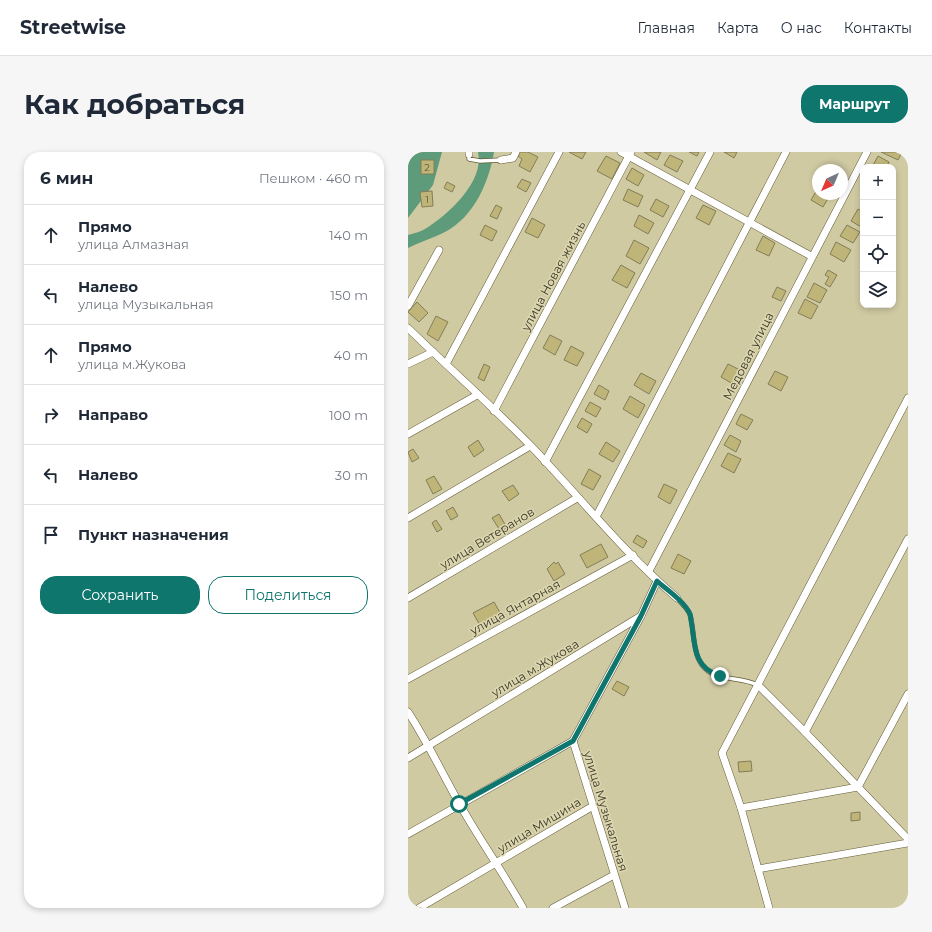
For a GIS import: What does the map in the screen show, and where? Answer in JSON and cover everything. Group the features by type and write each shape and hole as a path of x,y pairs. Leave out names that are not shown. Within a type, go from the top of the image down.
{"street":[{"path":"501,160 513,158 516,152"},
{"path":"446,364 558,152"},
{"path":"621,152 630,154 690,190 812,256"},
{"path":"545,462 710,152"},
{"path":"596,517 748,222 786,152"},
{"name":"Медовая улица","path":"649,571 867,152"},
{"name":"улица Новая жизнь","path":"494,411 630,154"},
{"path":"408,306 439,250"},
{"path":"408,328 530,446 577,498 657,581 677,598"},
{"path":"408,364 433,352"},
{"path":"408,434 477,395"},
{"path":"769,908 741,808 722,753 908,398"},
{"path":"408,518 530,446"},
{"name":"улица Ветеранов","path":"408,598 577,498"},
{"path":"805,732 908,539"},
{"name":"улица Янтарная","path":"408,679 633,555"},
{"path":"641,616 657,581"},
{"name":"улица Музыкальная","path":"625,908 573,741 641,616"},
{"name":"улица м.Жукова","path":"408,758 641,616"},
{"path":"758,685 908,839"},
{"path":"858,787 908,694"},
{"path":"408,712 429,745 459,804 497,863 523,908"},
{"path":"408,834 573,741"},
{"path":"741,808 858,787"},
{"name":"улица Мишина","path":"419,908 593,806"},
{"path":"758,870 908,843"},
{"path":"553,908 614,875"}],"lane":[{"path":"469,153 469,159 480,161 501,160"},
{"path":"677,598 690,614 695,649 699,662 711,673 748,680 758,685"}],"green space":[{"path":"408,152 442,152 433,185 408,218"},
{"path":"478,152 494,152 484,187 472,208 455,225 445,232 408,248 408,235 423,230 434,223 463,196 476,174 479,163"}],"building":[{"path":"520,152 528,152 538,157 530,172 519,166 522,159 518,156"},
{"path":"569,152 586,152 582,159"},
{"path":"644,152 661,152 657,160"},
{"path":"689,152 699,152 697,156"},
{"path":"724,152 737,152 734,158"},
{"path":"881,152 902,152 898,160"},
{"path":"670,155 683,161 677,172 664,165"},
{"path":"606,156 620,163 612,179 597,171"},
{"path":"878,156 889,162 888,164 874,164"},
{"path":"421,160 434,160 434,174 421,174"},
{"path":"632,168 644,175 638,186 626,179"},
{"path":"522,179 531,183 526,192 517,187"},
{"path":"447,182 455,186 452,192 444,188"},
{"path":"628,189 643,196 638,207 623,200"},
{"path":"432,191 433,206 422,207 420,192"},
{"path":"812,198 812,200 827,200 823,207 811,200"},
{"path":"656,199 669,206 663,217 650,210"},
{"path":"496,205 502,208 497,219 490,216"},
{"path":"703,205 716,211 709,225 696,218"},
{"path":"858,209 860,210 860,226 851,221"},
{"path":"639,215 654,223 648,234 634,226"},
{"path":"532,218 545,225 538,238 525,232"},
{"path":"485,225 497,231 492,241 480,235"},
{"path":"847,225 860,232 853,243 840,236"},
{"path":"763,236 775,243 769,256 756,250"},
{"path":"634,240 649,248 640,264 626,256"},
{"path":"836,242 851,250 844,262 830,254"},
{"path":"621,265 635,273 627,288 612,280"},
{"path":"828,270 837,275 830,287 825,284 829,277 825,275"},
{"path":"814,283 827,290 820,303 807,297"},
{"path":"777,287 786,291 781,301 772,297"},
{"path":"805,299 818,306 811,319 798,313"},
{"path":"417,302 428,313 419,322 408,312"},
{"path":"436,316 448,322 438,341 427,334"},
{"path":"550,335 562,341 555,355 543,348"},
{"path":"571,346 584,353 577,366 564,360"},
{"path":"484,364 490,367 484,381 478,378"},
{"path":"728,364 740,370 733,384 721,377"},
{"path":"775,371 788,377 781,391 768,384"},
{"path":"641,373 656,381 649,394 634,385"},
{"path":"599,385 609,391 605,400 594,394"},
{"path":"630,396 645,405 638,418 623,409"},
{"path":"590,402 601,408 596,417 585,411"},
{"path":"741,414 753,420 747,430 736,424"},
{"path":"582,418 592,424 587,433 577,427"},
{"path":"730,435 741,441 736,452 724,445"},
{"path":"478,440 484,450 474,457 468,447"},
{"path":"606,442 620,451 613,462 599,454"},
{"path":"413,449 419,458 412,462 408,452"},
{"path":"728,453 741,459 734,473 721,466"},
{"path":"589,469 601,476 593,490 581,484"},
{"path":"434,476 442,489 433,494 426,480"},
{"path":"664,484 677,490 670,504 658,497"},
{"path":"513,485 519,494 509,501 502,491"},
{"path":"453,507 458,516 451,520 446,511"},
{"path":"499,514 507,528 501,532 492,518"},
{"path":"436,520 442,529 437,532 432,523"},
{"path":"637,535 647,541 643,548 633,542"},
{"path":"601,544 608,557 587,568 580,555"},
{"path":"678,554 691,561 684,574 671,568"},
{"path":"554,562 556,564 558,562 565,574 554,581 547,569"},
{"path":"494,602 502,616 481,627 473,613"},
{"path":"617,681 629,687 624,696 612,689"},
{"path":"751,761 752,771 739,772 738,762"},
{"path":"860,812 860,820 851,821 851,813"}],"route":[{"path":"459,804 573,741 641,616 657,581 677,598 690,614 695,649 699,662 711,673 720,676"}]}
